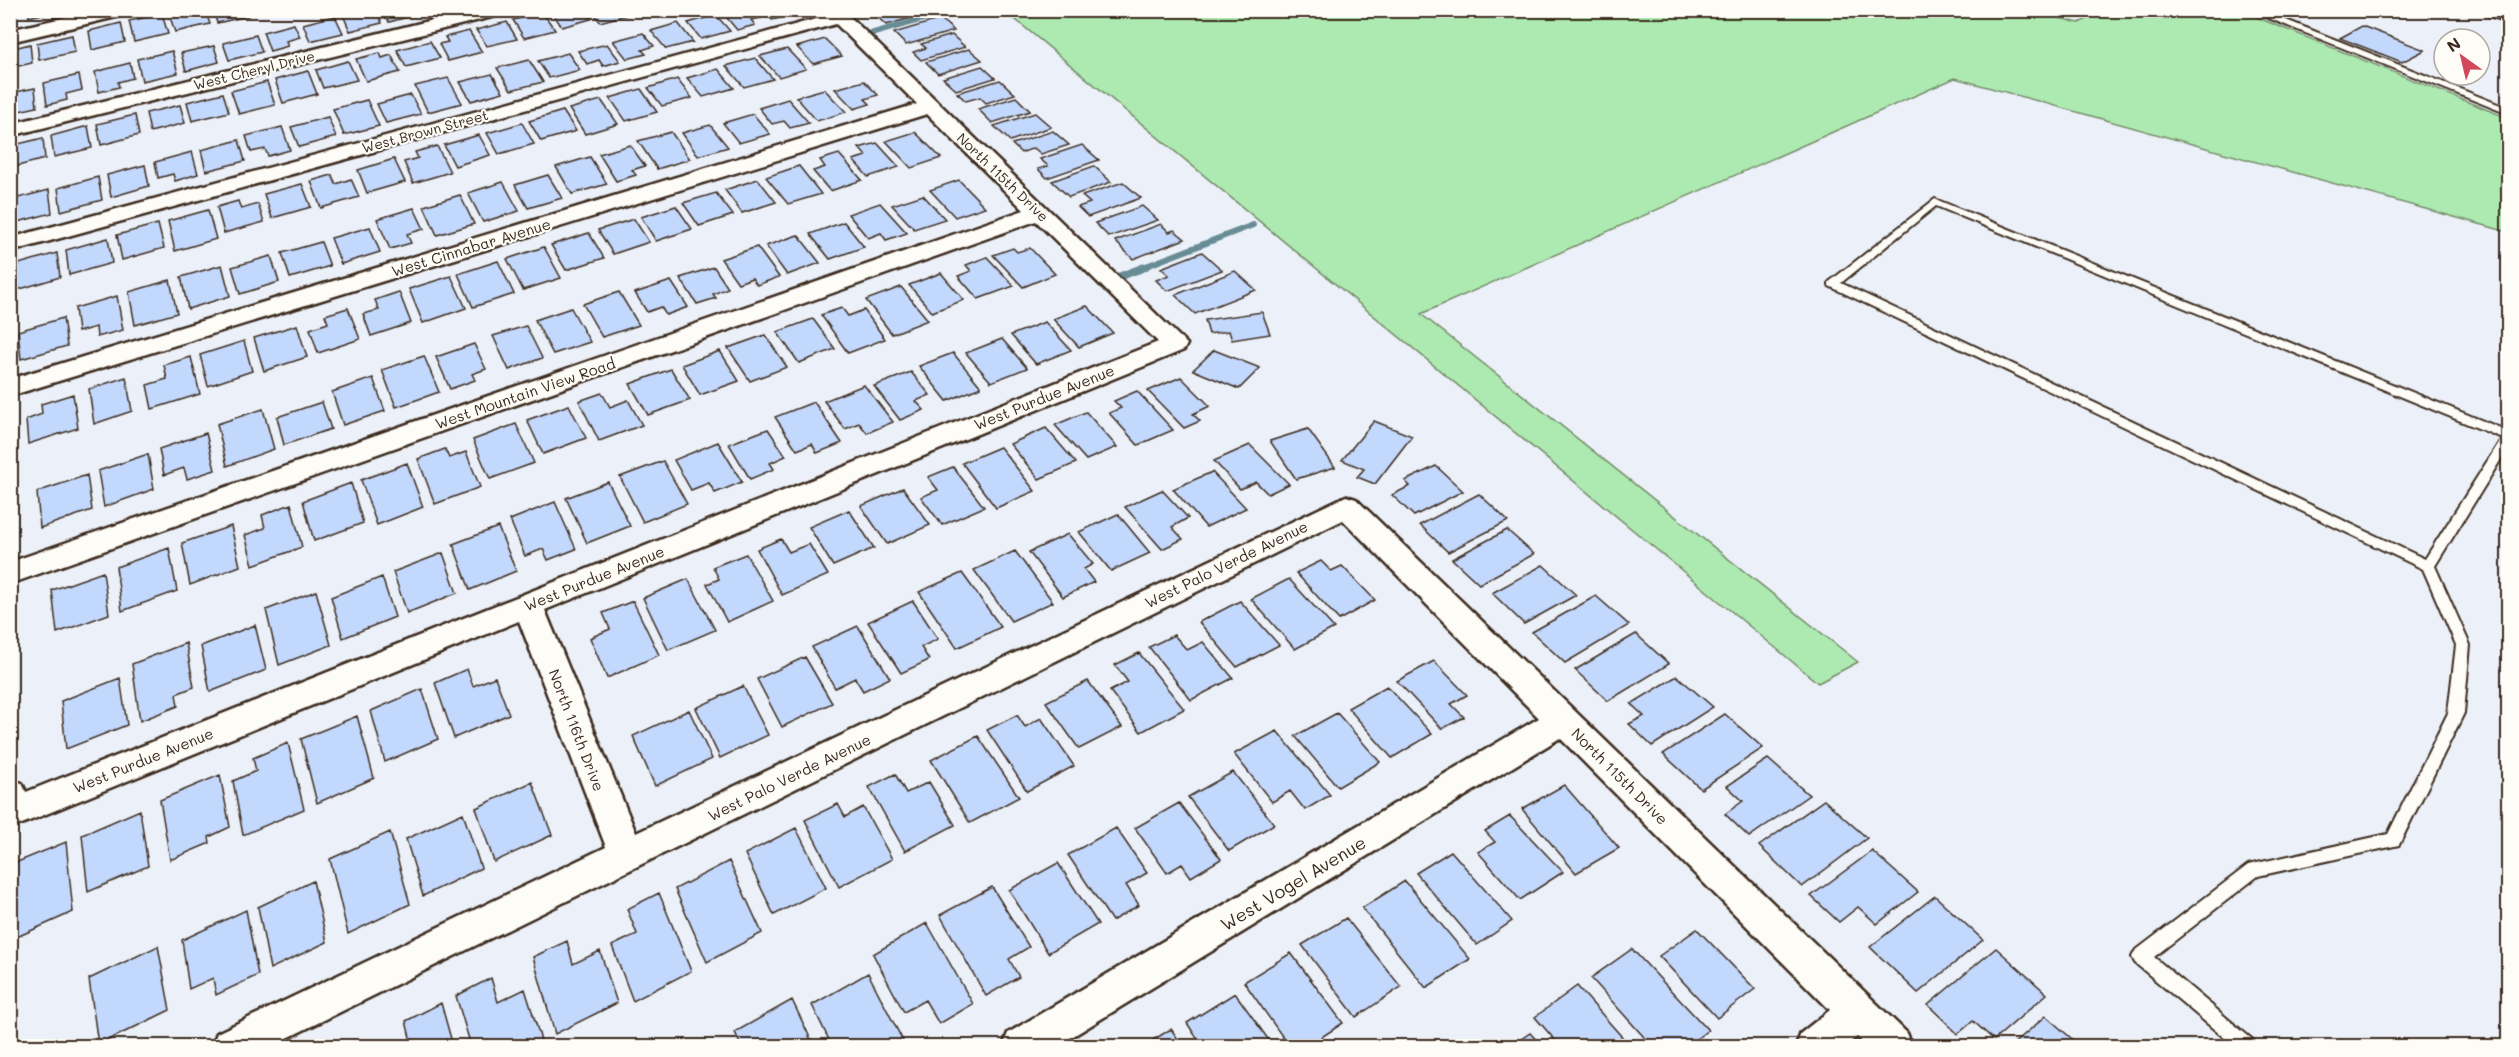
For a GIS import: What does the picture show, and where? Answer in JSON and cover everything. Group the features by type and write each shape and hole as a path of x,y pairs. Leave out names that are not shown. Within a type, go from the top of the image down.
{"street":[{"path":"10,36 123,10"},
{"name":"West Cheryl Drive","path":"10,130 498,10"},
{"path":"2491,10 2508,17"},
{"name":"North 115th Drive","path":"835,14 1175,344"},
{"name":"West Brown Street","path":"10,245 835,14"},
{"name":"West Cinnabar Avenue","path":"10,388 931,106"},
{"name":"West Mountain View Road","path":"10,573 1040,213"},
{"name":"West Purdue Avenue","path":"11,803 528,605 1175,344"},
{"name":"North 115th Drive","path":"1346,506 1893,1047"},
{"name":"West Palo Verde Avenue","path":"231,1047 1346,506"},
{"name":"North 116th Drive","path":"528,605 627,855"},
{"name":"West Vogel Avenue","path":"1022,1047 1563,719"},
{"path":"1815,1047 1858,1012"}],"lane":[{"path":"2252,10 2508,111"},
{"path":"2247,1047 2141,957 2254,870 2393,840 2456,714 2463,645 2428,566 1833,284 1935,202 2508,438 2428,566"}],"green space":[{"path":"1005,11 2032,11 2079,23 2104,11 2241,11 2508,118 2508,232 1955,78 1421,314 1858,662 1818,683"}],"building":[{"path":"28,10 59,10 29,17"},
{"path":"181,10 205,10 210,24 175,32 170,17 182,14"},
{"path":"213,10 246,10 248,16 217,23"},
{"path":"360,10 376,10 382,23 350,31 343,15"},
{"path":"384,10 417,10 419,14 389,22"},
{"path":"585,10 591,19 562,27 551,11"},
{"path":"592,10 627,10 630,14 600,22"},
{"path":"754,10 761,18 751,20 755,25 737,30 722,12"},
{"path":"763,10 794,10 786,13 789,16 772,20"},
{"path":"882,10 922,10 925,14 886,25 873,13"},
{"path":"543,13 555,30 524,38 513,20"},
{"path":"162,14 168,34 134,42 129,21"},
{"path":"716,15 730,31 701,39 688,23"},
{"path":"335,16 343,33 310,41 303,24"},
{"path":"941,19 954,31 906,45 894,33"},
{"path":"507,22 517,39 487,46 476,30"},
{"path":"121,23 125,42 92,50 89,31"},
{"path":"678,23 693,42 666,49 651,31"},
{"path":"294,24 300,37 286,41 288,46 270,51 263,32"},
{"path":"2362,26 2425,50 2402,62 2340,38"},
{"path":"469,31 482,52 448,61 439,44 448,42 445,37"},
{"path":"643,33 654,46 642,50 646,54 627,59 613,41"},
{"path":"72,35 75,52 39,60 37,43"},
{"path":"256,35 262,52 229,60 223,43"},
{"path":"952,35 965,47 921,60 913,52 926,48 921,44"},
{"path":"825,39 842,56 813,64 797,47"},
{"path":"430,41 440,58 406,67 397,50"},
{"path":"30,44 32,63 10,68 10,49"},
{"path":"607,44 620,61 603,66 599,60 587,64 578,51"},
{"path":"214,46 219,62 186,71 181,53"},
{"path":"787,49 806,69 779,77 760,56"},
{"path":"969,49 982,60 938,74 926,62"},
{"path":"172,51 178,73 142,81 137,59"},
{"path":"380,53 382,58 391,55 400,72 366,81 356,59"},
{"path":"568,53 580,70 549,78 538,61"},
{"path":"755,58 773,79 744,87 726,66"},
{"path":"529,60 543,82 511,90 497,68"},
{"path":"348,61 357,80 323,88 316,70"},
{"path":"130,63 133,78 118,82 119,87 99,92 95,72"},
{"path":"982,66 995,78 956,90 943,78"},
{"path":"718,69 734,88 703,97 687,78"},
{"path":"308,71 317,94 283,103 275,80"},
{"path":"492,74 503,92 471,101 460,82"},
{"path":"79,75 82,90 66,94 67,100 47,105 44,83"},
{"path":"448,78 462,103 428,112 415,86"},
{"path":"677,79 692,98 662,106 648,88"},
{"path":"1000,80 1015,94 986,103 980,97 966,101 957,93"},
{"path":"864,81 878,95 865,99 870,104 854,109 835,89"},
{"path":"267,82 275,105 239,114 231,91"},
{"path":"35,88 37,107 10,113 10,93"},
{"path":"641,89 657,112 626,121 610,98"},
{"path":"824,89 846,112 817,121 796,97"},
{"path":"223,93 229,112 192,121 187,102"},
{"path":"411,95 421,114 386,123 377,104"},
{"path":"1016,97 1030,111 992,123 978,109"},
{"path":"788,99 809,123 790,128 784,121 772,124 759,108"},
{"path":"367,100 379,126 344,135 333,109"},
{"path":"601,100 618,124 585,134 569,109"},
{"path":"180,105 185,123 150,132 146,113"},
{"path":"563,111 576,131 541,141 529,121"},
{"path":"1035,113 1051,127 1010,141 994,126"},
{"path":"753,114 770,134 739,143 723,123"},
{"path":"135,115 139,135 101,145 97,124"},
{"path":"328,117 336,137 299,147 291,127"},
{"path":"522,123 534,144 499,154 487,133"},
{"path":"710,125 728,147 698,156 682,133"},
{"path":"88,126 92,148 54,157 51,136"},
{"path":"282,127 290,150 268,156 265,149 251,152 246,136"},
{"path":"1053,131 1069,145 1041,154 1034,148 1021,153 1012,144"},
{"path":"671,132 690,159 657,169 638,141"},
{"path":"915,132 941,158 911,168 886,141"},
{"path":"479,135 490,155 455,166 444,145"},
{"path":"43,138 45,159 10,168 10,146"},
{"path":"239,140 245,161 206,171 201,150"},
{"path":"877,143 899,167 868,177 853,160 866,156 859,148"},
{"path":"630,145 645,166 632,170 636,175 616,181 599,154"},
{"path":"1082,145 1099,160 1047,178 1038,169 1048,166 1040,159"},
{"path":"437,146 450,172 413,183 404,162 418,158 415,152"},
{"path":"192,152 198,174 175,181 173,174 158,178 155,162"},
{"path":"839,154 862,180 830,191 813,171 825,167 820,160"},
{"path":"590,157 607,184 572,194 556,167"},
{"path":"394,159 405,182 367,193 358,170"},
{"path":"145,165 149,186 111,197 107,175"},
{"path":"799,166 821,194 788,204 766,177"},
{"path":"1094,166 1111,182 1069,197 1052,181"},
{"path":"332,175 336,184 351,179 359,197 321,208 311,181"},
{"path":"548,175 562,198 528,208 515,185"},
{"path":"98,177 102,200 61,211 58,188"},
{"path":"758,179 776,202 742,213 725,190"},
{"path":"959,180 985,207 955,217 930,190"},
{"path":"503,182 519,211 483,222 468,193"},
{"path":"1123,182 1141,198 1088,217 1078,207 1090,203 1082,196"},
{"path":"302,184 311,207 272,218 264,194"},
{"path":"49,190 52,213 10,224 10,200"},
{"path":"716,193 733,215 699,226 683,203"},
{"path":"460,195 474,224 437,235 424,206"},
{"path":"923,195 945,219 914,229 892,205"},
{"path":"238,201 241,209 258,204 264,222 224,233 217,207"},
{"path":"880,203 907,233 886,240 881,233 868,238 848,214"},
{"path":"676,206 692,229 656,241 641,217"},
{"path":"1142,206 1158,220 1109,237 1095,223"},
{"path":"414,208 424,229 407,234 411,243 390,249 377,219"},
{"path":"208,210 216,239 175,251 168,221"},
{"path":"634,219 649,242 613,254 598,230"},
{"path":"844,222 864,247 830,259 810,234"},
{"path":"158,224 164,248 122,260 117,235"},
{"path":"1161,224 1169,232 1174,230 1185,239 1133,259 1115,241"},
{"path":"370,227 380,252 341,264 331,238"},
{"path":"589,233 604,258 566,270 551,245"},
{"path":"798,235 820,263 787,275 766,246"},
{"path":"108,238 112,263 69,275 66,250"},
{"path":"321,242 330,266 290,278 282,253"},
{"path":"544,247 561,278 523,290 507,259"},
{"path":"757,247 779,277 757,285 752,278 738,283 721,259"},
{"path":"1013,248 1017,252 1030,248 1055,274 1023,287 993,255"},
{"path":"1202,252 1222,270 1167,291 1156,280 1169,275 1161,268"},
{"path":"57,253 60,277 17,290 15,265"},
{"path":"271,256 279,282 240,294 232,267"},
{"path":"987,257 1014,286 978,299 958,276 971,271 966,265"},
{"path":"498,261 514,294 473,307 458,274"},
{"path":"222,265 230,296 188,309 181,277"},
{"path":"714,267 728,288 713,294 716,298 697,304 680,278"},
{"path":"1235,271 1256,290 1195,314 1175,295"},
{"path":"941,273 964,300 932,312 909,285"},
{"path":"451,276 466,308 423,323 409,289"},
{"path":"170,280 177,313 135,325 129,292"},
{"path":"671,281 688,307 666,315 661,307 647,312 635,293"},
{"path":"901,287 928,320 892,334 866,300"},
{"path":"399,292 411,323 371,336 363,314 379,310 375,300"},
{"path":"619,292 639,325 602,337 583,304"},
{"path":"117,296 123,330 97,337 96,327 78,332 75,308"},
{"path":"1087,306 1113,333 1079,347 1053,319"},
{"path":"348,308 360,339 318,353 310,329 328,323 325,315"},
{"path":"571,308 590,342 553,354 535,320"},
{"path":"842,308 848,316 864,310 885,339 848,353 821,315"},
{"path":"1262,312 1270,334 1232,340 1229,331 1209,334 1205,320"},
{"path":"63,318 67,346 21,359 18,331"},
{"path":"813,319 835,349 799,363 777,332"},
{"path":"1045,322 1071,350 1036,364 1011,335"},
{"path":"297,325 307,357 264,371 254,338"},
{"path":"526,326 542,358 509,370 493,336"},
{"path":"765,335 787,367 750,381 728,348"},
{"path":"1002,339 1027,368 991,382 966,353"},
{"path":"244,341 252,371 208,386 200,355"},
{"path":"474,344 486,369 472,374 475,380 450,389 436,357"},
{"path":"1214,350 1260,368 1239,389 1193,370"},
{"path":"720,351 739,381 700,395 682,365"},
{"path":"953,353 981,387 947,401 919,366"},
{"path":"424,356 439,392 396,407 382,370"},
{"path":"191,357 200,394 152,409 147,385 167,379 164,365"},
{"path":"671,369 690,400 648,415 630,384"},
{"path":"911,372 930,395 916,401 924,410 900,420 874,386"},
{"path":"126,377 132,411 94,424 89,389"},
{"path":"1181,377 1210,406 1193,414 1200,421 1184,428 1148,391"},
{"path":"373,378 385,411 343,425 332,392"},
{"path":"864,385 893,422 867,433 859,423 845,429 824,401"},
{"path":"1137,391 1173,430 1138,445 1109,413 1121,408 1114,401"},
{"path":"602,393 610,407 628,400 642,425 599,441 579,401"},
{"path":"73,394 78,428 28,444 26,420 42,414 41,404"},
{"path":"322,402 331,429 284,445 277,417"},
{"path":"814,402 842,443 817,453 812,444 797,450 775,417"},
{"path":"569,405 586,438 543,454 527,420"},
{"path":"263,409 274,449 227,466 217,424"},
{"path":"1086,412 1117,447 1086,460 1055,425"},
{"path":"1374,421 1412,436 1375,484 1357,477 1364,469 1342,460"},
{"path":"516,424 534,463 490,479 473,440"},
{"path":"1046,428 1076,463 1039,479 1010,444"},
{"path":"768,429 786,456 770,463 774,469 750,479 729,444"},
{"path":"1308,429 1335,467 1296,479 1270,441"},
{"path":"206,433 215,470 187,479 184,468 164,475 159,449"},
{"path":"718,442 742,482 715,493 709,483 691,490 674,460"},
{"path":"1250,445 1289,484 1268,494 1256,482 1240,489 1214,461"},
{"path":"1000,447 1035,491 996,508 962,463"},
{"path":"445,449 449,458 466,452 480,487 435,504 418,459"},
{"path":"148,454 154,489 104,507 98,471"},
{"path":"663,461 687,504 643,522 620,477"},
{"path":"407,463 423,507 377,525 361,480"},
{"path":"1436,466 1463,491 1414,516 1392,495 1410,486 1405,481"},
{"path":"953,467 984,507 942,525 921,497 938,490 928,477"},
{"path":"1212,472 1246,508 1206,527 1173,489"},
{"path":"87,475 92,510 40,528 37,492"},
{"path":"608,482 630,526 587,543 566,498"},
{"path":"351,483 363,523 314,541 303,501"},
{"path":"903,488 930,525 887,544 861,506"},
{"path":"1162,490 1188,518 1172,527 1183,539 1162,549 1125,507"},
{"path":"1479,494 1508,521 1448,552 1420,525"},
{"path":"555,502 576,549 548,560 543,549 525,556 510,520"},
{"path":"291,504 302,547 253,565 245,535 265,528 262,515"},
{"path":"849,510 874,548 833,566 809,527"},
{"path":"1118,514 1150,553 1111,571 1079,532"},
{"path":"231,526 240,566 190,585 182,543"},
{"path":"498,527 516,571 470,590 453,544"},
{"path":"1507,530 1534,554 1479,584 1452,559"},
{"path":"1068,534 1093,564 1084,569 1094,582 1063,597 1029,552"},
{"path":"781,539 789,552 809,544 828,575 782,595 757,549"},
{"path":"169,548 177,591 122,611 116,567"},
{"path":"1015,551 1053,602 1011,621 974,570"},
{"path":"443,553 457,593 407,613 393,572"},
{"path":"746,554 773,601 727,622 707,584 719,579 713,567"},
{"path":"1321,561 1331,571 1342,566 1375,600 1339,620 1296,573"},
{"path":"1543,565 1576,595 1524,624 1492,593"},
{"path":"103,572 109,614 57,633 52,590"},
{"path":"962,573 1001,627 957,648 919,592"},
{"path":"382,577 395,617 343,638 331,597"},
{"path":"688,579 715,630 668,650 643,598"},
{"path":"1289,579 1334,628 1295,649 1251,599"},
{"path":"316,591 331,645 279,665 266,610"},
{"path":"1596,596 1629,625 1565,663 1532,632"},
{"path":"633,601 659,655 607,678 590,638 610,629 603,613"},
{"path":"913,601 938,639 921,647 929,660 901,673 868,622"},
{"path":"1240,601 1279,645 1237,667 1199,622"},
{"path":"255,625 266,670 210,692 201,646"},
{"path":"858,626 890,678 863,691 855,678 835,688 812,647"},
{"path":"1636,634 1669,664 1608,701 1575,670"},
{"path":"1174,635 1187,650 1203,642 1233,678 1191,700 1149,647"},
{"path":"186,643 194,687 176,694 178,706 140,721 132,664"},
{"path":"1139,653 1184,709 1141,732 1110,691 1128,682 1115,665"},
{"path":"805,657 832,703 782,727 757,679"},
{"path":"1434,661 1467,695 1451,704 1464,717 1442,729 1397,681"},
{"path":"467,669 473,686 495,677 509,714 454,738 435,683"},
{"path":"1677,676 1713,707 1652,746 1629,724 1644,716 1631,704"},
{"path":"120,678 127,725 66,749 61,701"},
{"path":"1088,681 1122,727 1079,749 1046,702"},
{"path":"743,686 768,735 720,758 696,708"},
{"path":"1387,686 1432,734 1392,758 1348,708"},
{"path":"422,689 438,739 385,762 371,711"},
{"path":"689,710 712,759 655,786 633,736"},
{"path":"1337,713 1380,762 1338,787 1295,736"},
{"path":"1725,714 1763,748 1701,789 1663,754"},
{"path":"1017,715 1025,727 1041,718 1074,766 1027,791 987,730"},
{"path":"357,716 374,778 317,803 301,739"},
{"path":"1277,731 1330,795 1305,810 1290,791 1272,802 1234,754"},
{"path":"978,736 1019,797 970,823 931,760"},
{"path":"288,743 304,809 243,835 233,781 256,771 253,758"},
{"path":"1768,759 1809,795 1749,837 1725,814 1743,801 1727,786"},
{"path":"1233,772 1274,824 1229,851 1188,797"},
{"path":"895,774 906,793 929,782 955,825 905,851 869,787"},
{"path":"220,775 230,827 209,837 210,843 170,860 160,800"},
{"path":"532,782 552,835 494,862 476,808"},
{"path":"1564,785 1619,848 1576,873 1522,809"},
{"path":"1824,800 1867,838 1802,887 1759,846"},
{"path":"1179,803 1221,859 1191,877 1182,864 1167,873 1135,828"},
{"path":"838,804 845,817 863,807 892,859 839,887 805,820"},
{"path":"140,810 148,866 88,892 82,835"},
{"path":"463,813 481,868 423,896 406,839"},
{"path":"1510,816 1563,872 1520,900 1478,852 1495,842 1485,831"},
{"path":"796,828 826,888 774,915 745,854"},
{"path":"1116,828 1147,873 1126,885 1139,905 1112,921 1068,855"},
{"path":"390,832 410,904 348,934 330,859"},
{"path":"66,842 73,912 10,940 10,865"},
{"path":"1451,851 1512,921 1477,945 1416,873"},
{"path":"1872,851 1918,892 1877,924 1858,907 1839,922 1811,896"},
{"path":"729,861 762,933 707,962 675,889"},
{"path":"1058,863 1098,924 1048,953 1009,890"},
{"path":"313,881 327,942 270,969 258,907"},
{"path":"1405,881 1470,959 1426,988 1362,908"},
{"path":"992,887 1029,947 1009,959 1019,977 986,996 940,915"},
{"path":"659,893 691,971 633,1001 612,946 637,934 627,909"},
{"path":"1935,896 1983,940 1918,993 1870,947"},
{"path":"246,910 258,975 216,995 213,978 189,989 182,940"},
{"path":"1346,918 1401,987 1356,1017 1302,945"},
{"path":"927,923 973,1004 939,1024 925,1000 904,1012 873,954"},
{"path":"1697,929 1755,989 1717,1018 1659,956"},
{"path":"567,941 573,964 600,951 617,1003 555,1034 533,957"},
{"path":"158,946 170,1010 98,1045 89,979"},
{"path":"1996,948 2047,994 1994,1040 1973,1021 1958,1034 1928,1005"},
{"path":"1632,949 1708,1030 1687,1046 1652,1046 1591,978"},
{"path":"1291,953 1343,1023 1308,1046 1289,1046 1244,982"},
{"path":"868,973 904,1043 898,1046 832,1046 812,1005"},
{"path":"491,978 498,1002 525,989 541,1040 529,1046 471,1046 456,996"},
{"path":"1577,986 1630,1046 1560,1046 1535,1017"},
{"path":"1235,993 1273,1046 1202,1046 1187,1023"},
{"path":"792,1000 814,1046 741,1046 735,1032"},
{"path":"441,1003 453,1046 412,1046 406,1021"},
{"path":"2046,1016 2080,1046 2011,1046"},
{"path":"1171,1029 1183,1046 1143,1046"},
{"path":"1530,1033 1542,1046 1511,1046"}],"waterway":[{"path":"860,37 954,10"},
{"path":"1141,268 1253,225"},
{"path":"1110,280 1145,267"}]}
